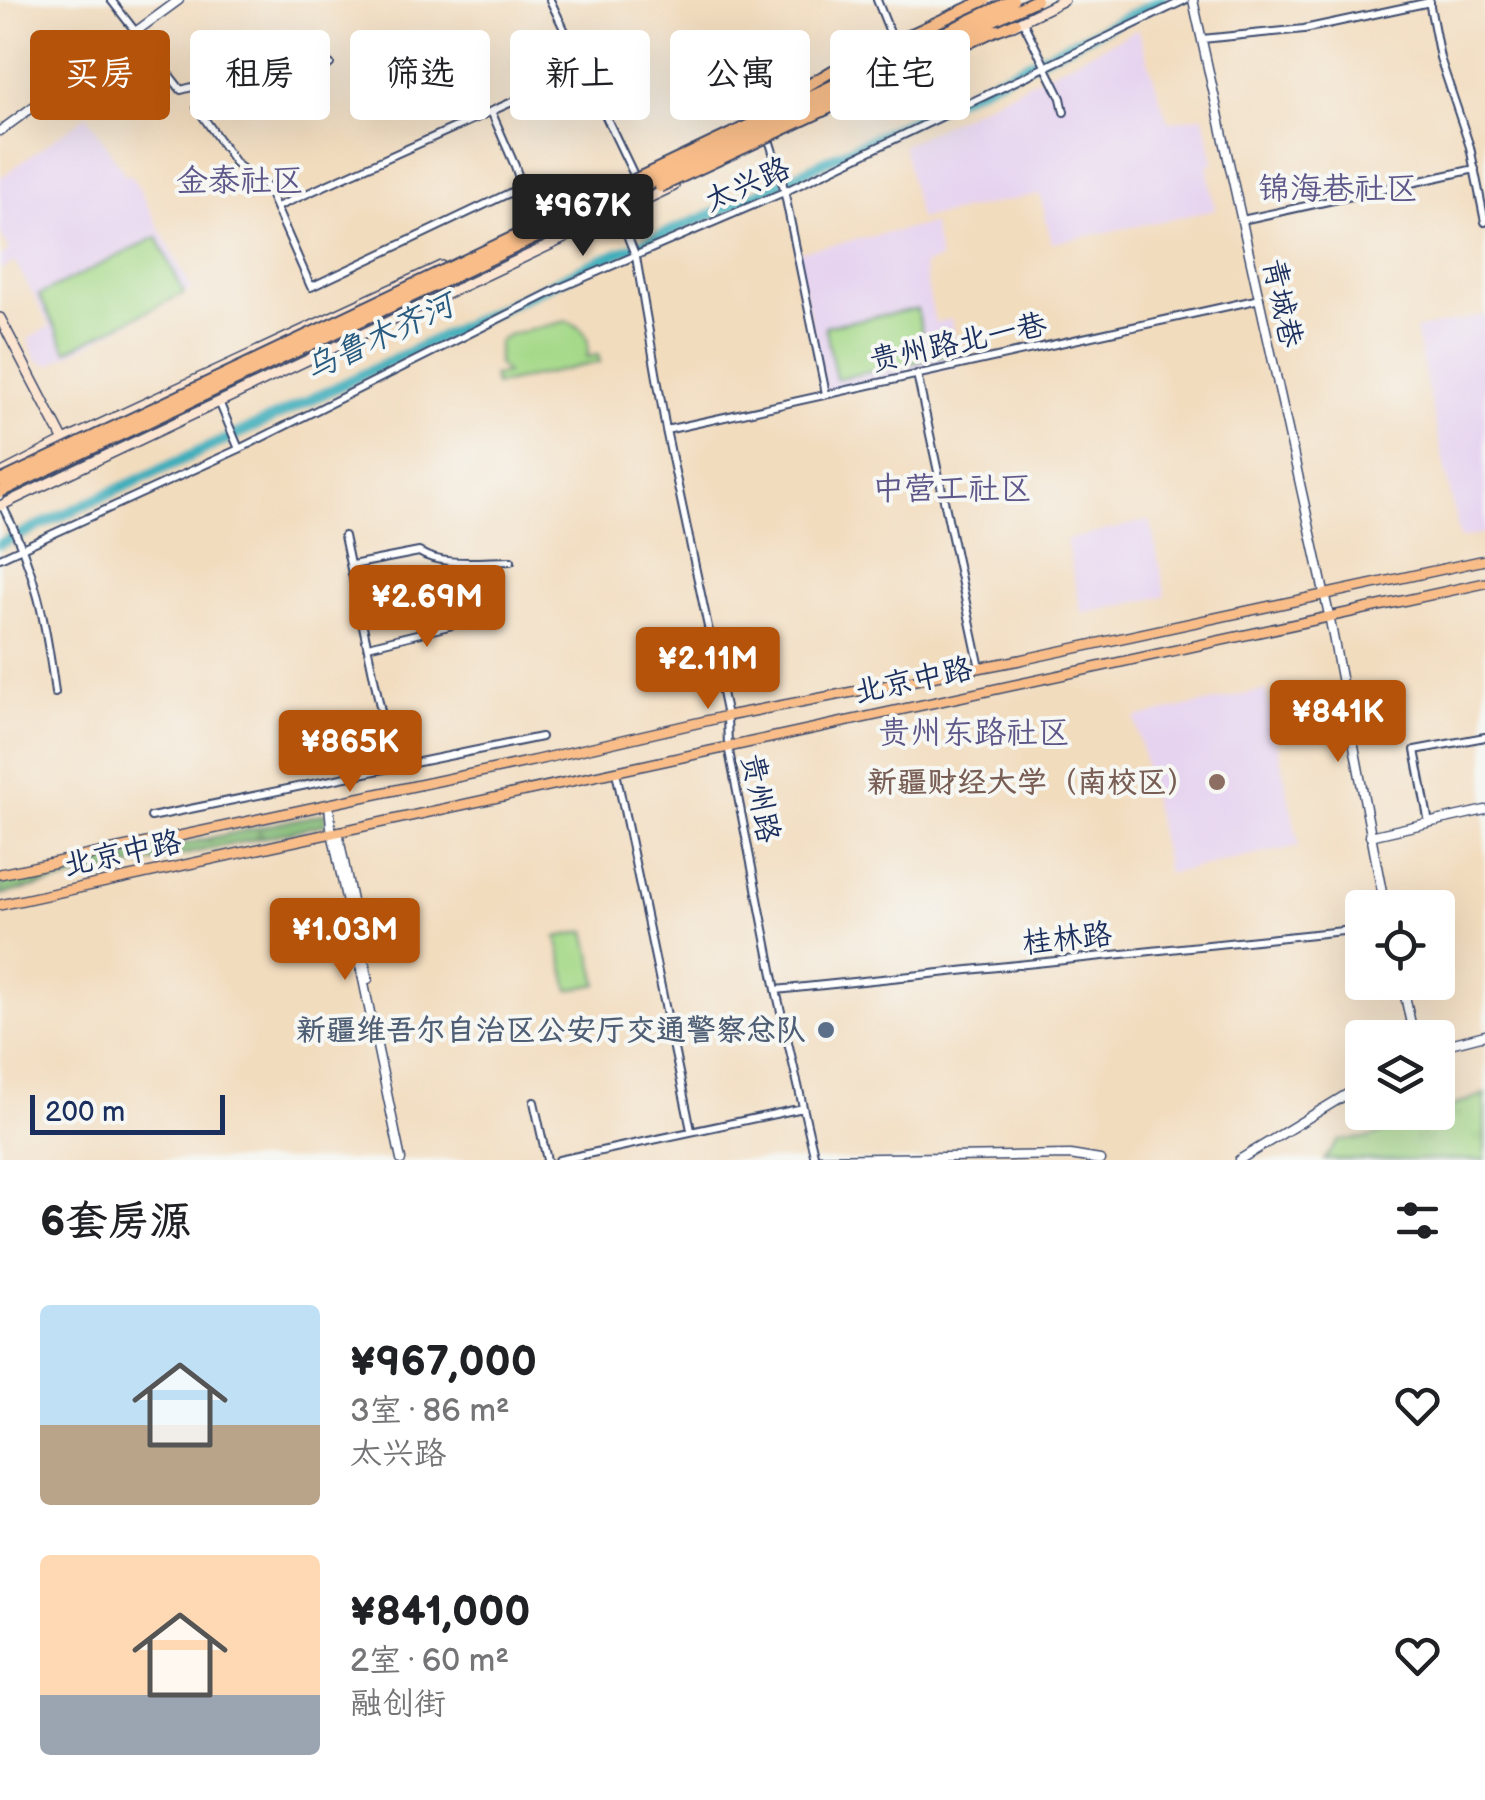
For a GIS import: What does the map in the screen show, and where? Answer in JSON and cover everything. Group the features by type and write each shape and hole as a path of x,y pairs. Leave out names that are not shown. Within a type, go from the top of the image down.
{"highway":[{"path":"730,134 782,98 834,70 984,0"},
{"path":"0,478 1013,0"},
{"path":"0,492 643,195 1036,0"},
{"path":"643,195 1019,22"}],"main road":[{"path":"934,30 998,0"},
{"path":"1,505 618,212 643,195 770,140 1064,0"},
{"path":"0,478 64,441 752,120"},
{"path":"0,318 77,471"},
{"name":"北京中路","path":"0,874 727,716 980,668 1485,560"},
{"name":"北京中路","path":"0,904 1485,583"}],"street":[{"path":"110,0 181,90 190,88"},
{"path":"0,131 179,0"},
{"path":"550,0 566,30"},
{"path":"878,0 889,30"},
{"name":"太兴路","path":"0,558 238,447 562,288 1185,0"},
{"name":"青城巷","path":"1194,0 1328,615 1382,890"},
{"path":"1202,39 1304,29 1430,1 1440,58 1475,169 1485,222"},
{"path":"1019,22 1061,98 1064,112"},
{"path":"277,207 510,103"},
{"path":"491,111 534,224"},
{"path":"205,120 236,164 267,187 311,287 520,188"},
{"path":"609,120 643,195"},
{"path":"762,120 782,185 826,394"},
{"path":"1242,220 1475,169"},
{"name":"贵州路","path":"608,189 636,255 666,430 727,716 728,746 776,990 815,1158"},
{"name":"贵州路北一巷","path":"666,430 1260,299"},
{"path":"917,374 980,668"},
{"path":"220,404 238,447"},
{"path":"1,505 22,548 45,616 55,693"},
{"path":"344,536 393,768"},
{"path":"352,565 419,552 443,559 511,561"},
{"path":"368,646 477,618"},
{"path":"152,817 540,736"},
{"path":"1428,823 1415,750 1485,737"},
{"path":"616,772 690,1130"},
{"path":"330,804 404,1160"},
{"path":"1370,836 1485,810"},
{"name":"桂林路","path":"776,990 1345,932"},
{"path":"1455,1043 1485,1035"},
{"path":"1239,1160 1345,1095"},
{"path":"534,1102 547,1160"},
{"path":"560,1160 803,1108"},
{"path":"815,1158 1070,1155 1100,1160"}],"shaded area":[{"path":"1138,29 1168,122 1204,116 1214,162 1207,165 1215,210 1052,243 1040,194 919,219 903,145 954,120 970,120 970,112"},
{"path":"80,120 90,120 126,176 131,174 192,289 50,365 36,360 28,339 50,326 15,262 0,270 0,257 9,250 0,232 0,178"},
{"path":"932,224 940,259 923,265 935,323 951,319 959,365 826,394 796,252"},
{"path":"1485,315 1485,533 1460,538 1415,330"},
{"path":"1150,520 1166,596 1082,614 1066,540"},
{"name":"新疆财经大学（南校区）","path":"1266,690 1299,846 1168,874 1135,718"}],"green space":[{"path":"157,237 184,293 67,351 39,295"},
{"path":"917,309 926,352 948,348 950,355 836,379 825,326"},
{"path":"567,321 585,334 587,357 598,355 600,362 495,385 493,376 506,373 498,364 498,342 508,335"},
{"path":"325,813 327,824 0,895 0,883"},
{"path":"586,931 598,984 569,990 557,937"},
{"path":"1485,1094 1485,1160 1324,1160 1339,1141 1390,1130 1455,1130 1455,1105"}],"waterway":[{"name":"乌鲁木齐河","path":"0,544 592,264 734,205 1162,0"}],"place":[{"name":"新疆财经大学（南校区）","path":"1217,782"},
{"name":"新疆维吾尔自治区公安厅交通警察总队","path":"826,1030"}],"district":[{"name":"金泰社区","path":"240,180"},
{"name":"锦海巷社区","path":"1338,188"},
{"name":"中营工社区","path":"952,488"},
{"name":"贵州东路社区","path":"974,732"}]}
